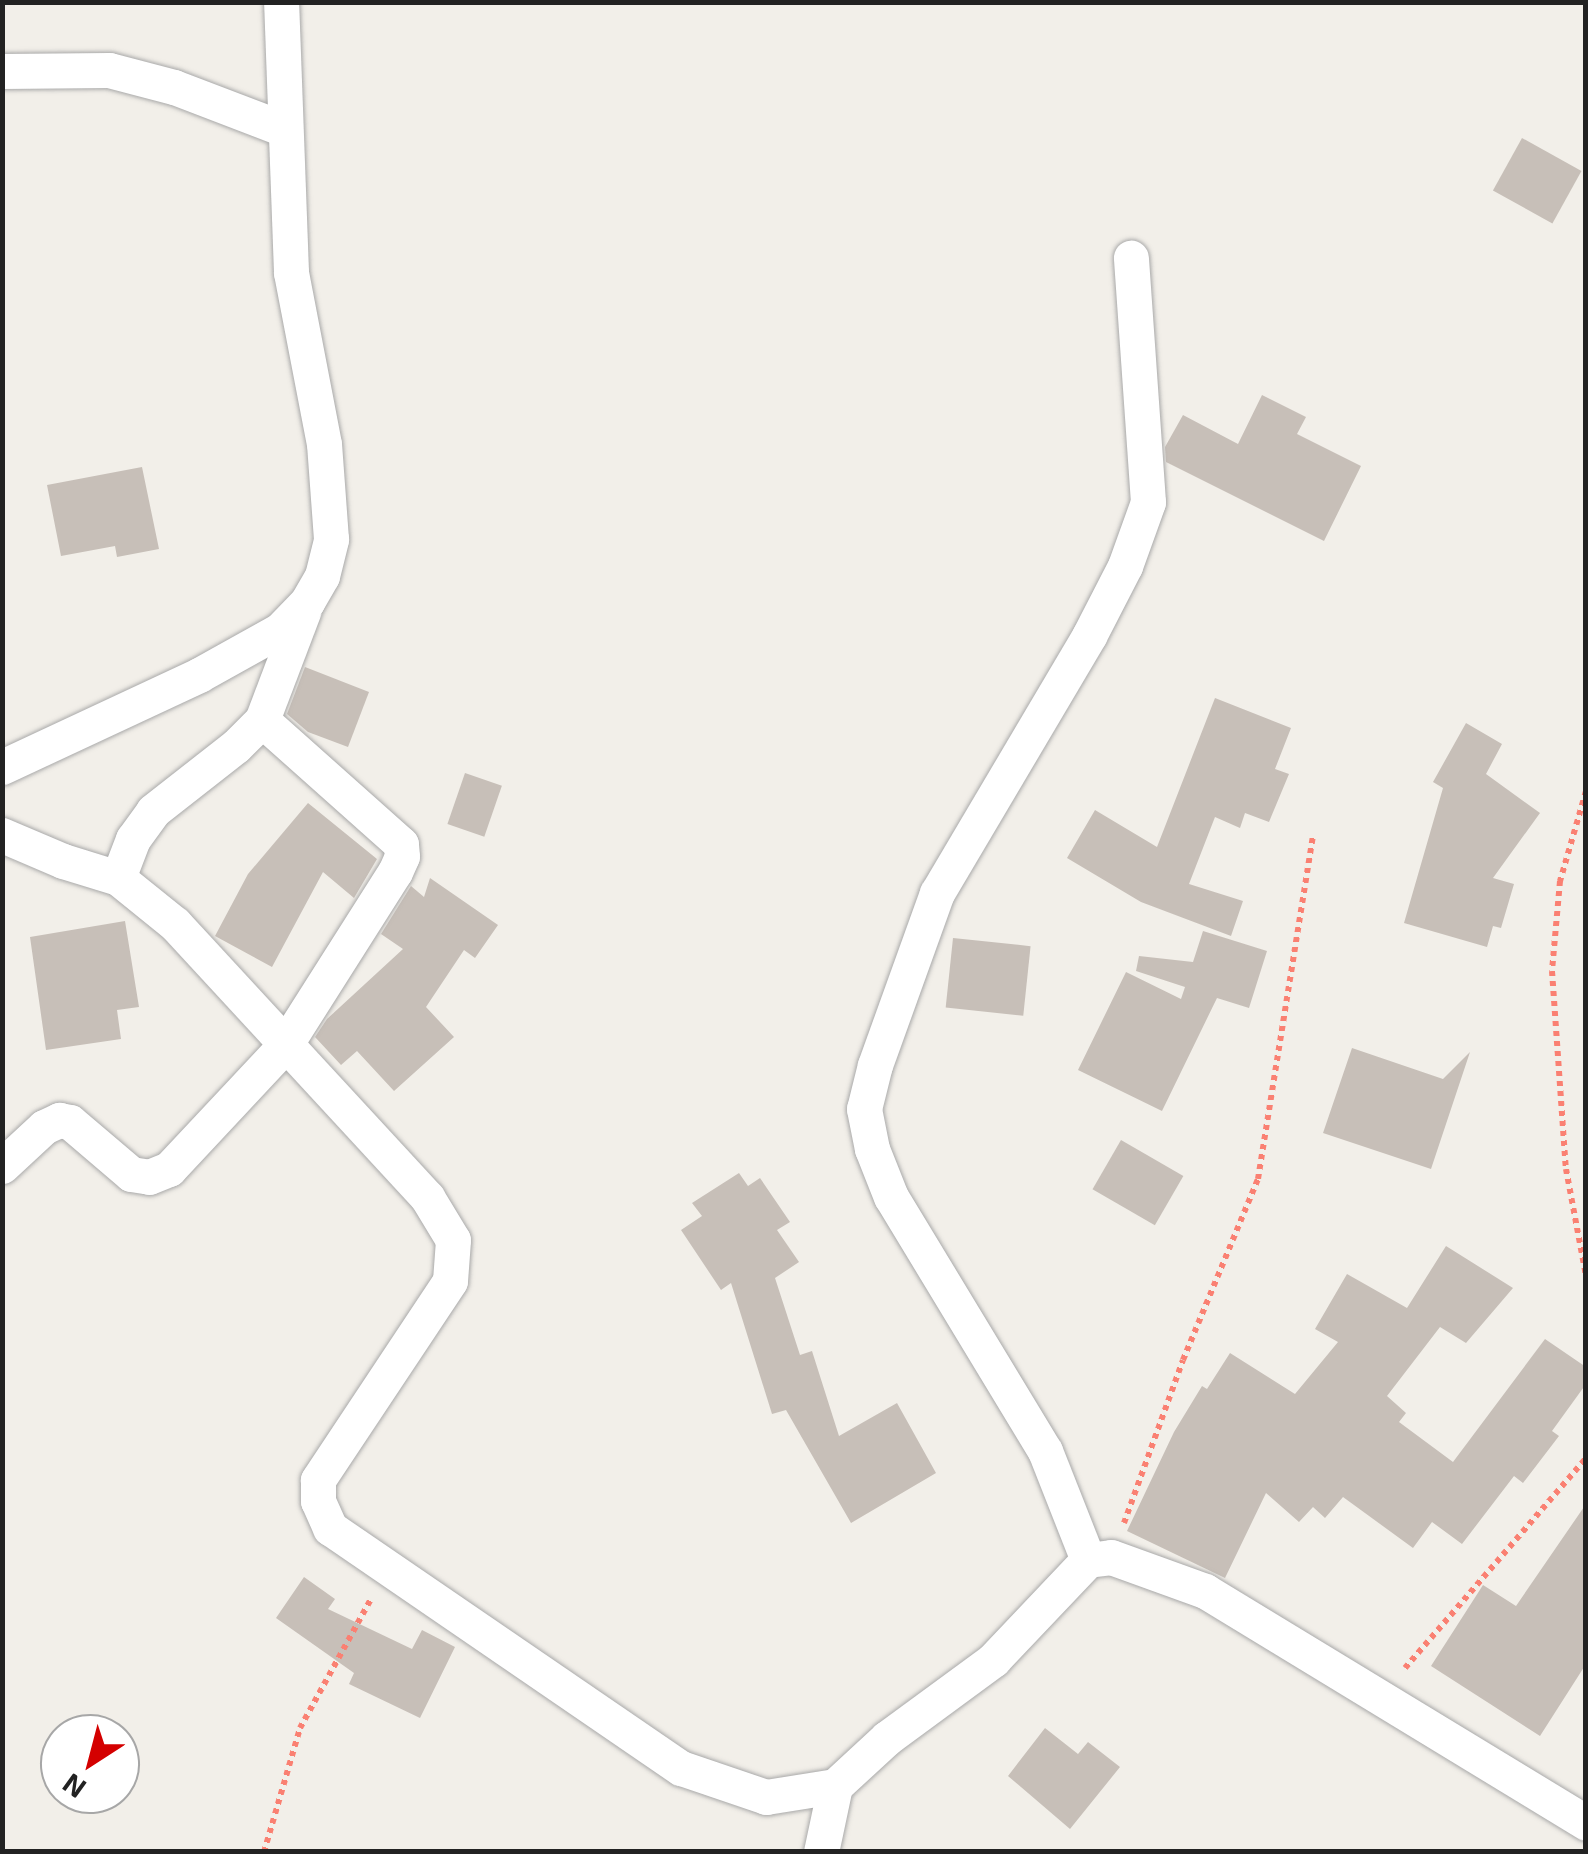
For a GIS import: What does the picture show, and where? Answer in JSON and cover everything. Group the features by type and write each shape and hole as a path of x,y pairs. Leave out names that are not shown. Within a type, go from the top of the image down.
{"street":[{"path":"118,878 132,839 153,811 236,746 262,720 307,602 322,576 331,539 324,444 291,272 281,2"},
{"path":"2,70 109,70 174,87 284,129"},
{"path":"1132,258 1148,502 1125,566 1089,636 938,893 875,1065 864,1110 872,1149 891,1197 1045,1450 1099,1558 1205,1591 1586,1824"},
{"path":"2,767 199,675 280,630 307,602"},
{"path":"2,1166 44,1127 59,1120 70,1122 132,1174 149,1177 169,1169 285,1046 402,856 401,844 262,720"},
{"path":"2,835 63,862 118,878 175,924 427,1197 453,1240 450,1282 318,1480 318,1501 330,1528 681,1768 766,1798 835,1786 888,1738 993,1660 1099,1558"},
{"path":"821,1852 835,1786"}],"path":[{"path":"1586,791 1560,881 1552,971 1566,1169 1586,1276"},
{"path":"1099,1558 1258,1180 1314,835"},
{"path":"1572,841 1586,843"},
{"path":"1381,1696 1586,1458"},
{"path":"264,1852 300,1728 388,1567"}],"building":[{"path":"1522,138 1581,171 1552,223 1493,190"},
{"path":"1262,395 1306,417 1297,434 1361,466 1324,541 1166,462 1165,447 1183,415 1238,444"},
{"path":"142,467 159,549 117,557 115,546 61,556 47,485"},
{"path":"305,667 369,692 348,747 308,732 287,714"},
{"path":"1215,698 1291,728 1275,769 1289,774 1269,822 1245,813 1240,828 1215,817 1189,884 1243,901 1231,936 1141,902 1067,858 1095,810 1157,847"},
{"path":"1466,723 1502,744 1486,774 1540,813 1493,878 1514,884 1501,928 1493,926 1487,947 1404,923 1443,788 1433,782"},
{"path":"465,773 502,786 484,837 447,824"},
{"path":"308,803 377,859 354,898 323,872 272,967 215,936 248,874"},
{"path":"430,878 498,925 475,958 464,950 426,1007 454,1037 394,1091 357,1051 341,1065 315,1037 327,1019 403,949 381,934 411,886 424,897"},
{"path":"125,921 139,1007 117,1010 121,1039 46,1050 30,937"},
{"path":"1203,931 1267,951 1249,1008 1217,998 1162,1111 1078,1070 1126,972 1181,999 1185,987 1136,971 1139,956 1193,962"},
{"path":"953,938 1031,946 1023,1016 946,1008"},
{"path":"1352,1048 1443,1079 1470,1052 1431,1169 1323,1133"},
{"path":"1121,1140 1183,1176 1155,1225 1092,1189"},
{"path":"739,1173 748,1186 760,1178 790,1222 777,1230 799,1262 775,1278 800,1355 812,1351 839,1436 897,1403 936,1473 851,1523 786,1410 772,1414 731,1283 721,1290 681,1230 702,1216 692,1203"},
{"path":"1446,1246 1513,1288 1466,1343 1440,1327 1387,1396 1406,1413 1399,1422 1453,1462 1545,1339 1586,1367 1586,1384 1552,1431 1559,1436 1523,1483 1514,1476 1462,1544 1432,1522 1413,1548 1343,1497 1325,1518 1313,1507 1299,1522 1266,1493 1225,1578 1127,1531 1174,1432 1202,1386 1207,1389 1230,1353 1295,1394 1338,1342 1315,1329 1347,1274 1407,1308"},
{"path":"1586,1504 1586,1664 1540,1736 1431,1666 1483,1585 1516,1606"},
{"path":"304,1577 335,1599 328,1609 412,1649 422,1630 455,1647 420,1718 349,1684 354,1673 276,1618"},
{"path":"1045,1728 1078,1754 1088,1742 1120,1767 1070,1829 1008,1776"}]}
